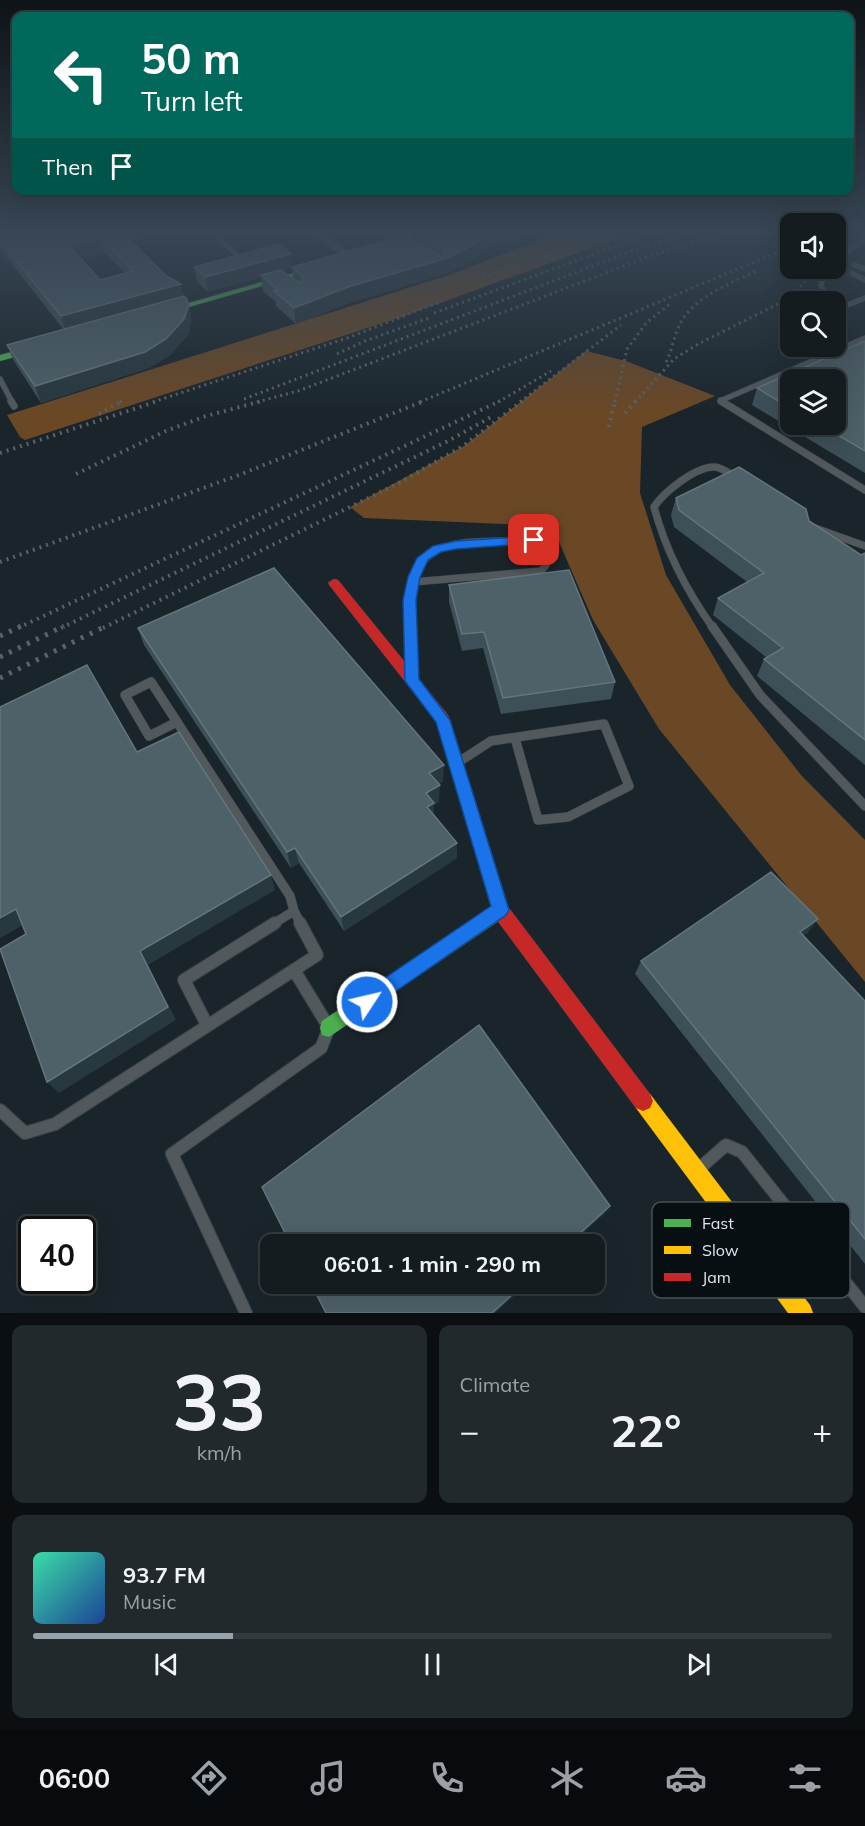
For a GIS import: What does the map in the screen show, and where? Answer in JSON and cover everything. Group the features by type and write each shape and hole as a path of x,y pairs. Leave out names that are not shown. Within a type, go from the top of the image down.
{"street":[{"path":"146,316 240,291"},
{"path":"0,358 57,342"},
{"path":"334,583 443,720 500,910 719,1202"},
{"path":"329,1028 500,910"},
{"path":"791,1298 802,1313"}],"lane":[{"path":"846,306 865,298"},
{"path":"865,338 720,401 865,490"},
{"path":"0,379 14,406"},
{"path":"742,483 720,468 713,467 679,482 659,496 654,507 663,541 690,595 759,695 865,807"},
{"path":"806,524 865,546"},
{"path":"412,681 409,600 413,582 423,558 437,549 456,545 534,540 539,544 546,565 541,571 413,582"},
{"path":"0,1110 25,1133 55,1124 317,955 294,911 290,896 178,722 151,682 125,694 149,736 178,722"},
{"path":"456,763 491,741 604,724 628,786 568,817 538,820 515,738"},
{"path":"207,1025 184,980 294,911"},
{"path":"246,1313 172,1154 321,1048 329,1028 294,970"},
{"path":"696,1171 726,1145 742,1152 782,1202"},
{"path":"850,1288 865,1307"}],"shaded area":[{"path":"398,291 472,291 404,316 25,440 20,437 7,415"},
{"path":"586,351 626,361 715,396 642,427 640,493 666,575 730,685 801,775 865,840 865,982 659,729 593,620 552,526 364,518 350,507 464,446"}],"building":[{"path":"41,291 154,291 61,316"},
{"path":"274,291 337,291 294,308"},
{"path":"184,296 188,307 184,319 166,339 145,352 35,386 7,345"},
{"path":"865,341 865,451 838,435 846,435 846,369 801,369 828,357 846,357 846,349"},
{"path":"780,378 780,402 757,388"},
{"path":"739,467 806,509 809,521 861,555 865,553 865,740 764,659 783,648 718,598 764,573 679,510 676,498"},
{"path":"274,568 444,765 429,773 440,785 426,793 434,803 427,807 457,843 341,917 295,848 287,852 138,628"},
{"path":"569,570 615,682 503,698 484,632 462,634 449,585"},
{"path":"87,665 137,752 179,732 271,875 140,951 168,1007 47,1082 0,949 26,934 16,909 0,918 0,707"},
{"path":"771,872 818,919 800,932 865,1001 865,1239 850,1220 850,1202 835,1202 641,961"},
{"path":"479,1025 610,1206 579,1234 286,1234 262,1187"},
{"path":"316,1294 513,1294 492,1313 326,1313"}],"railway":[{"path":"434,313 493,291"},
{"path":"244,399 526,291"},
{"path":"257,402 298,391 558,291"},
{"path":"420,402 684,291"},
{"path":"666,362 681,322 696,305 715,291"},
{"path":"635,402 674,359 698,344 778,304 795,291"},
{"path":"397,318 443,301"},
{"path":"615,402 627,349 647,322 670,304"},
{"path":"153,402 350,337 404,316"},
{"path":"337,354 365,341 429,318"},
{"path":"520,402 621,325"},
{"path":"499,402 551,371"},
{"path":"120,402 125,399"},
{"path":"99,414 122,401"},
{"path":"0,453 158,401"},
{"path":"76,474 166,431 206,416 262,401"},
{"path":"0,562 239,475 424,401"},
{"path":"103,628 397,484 463,446 522,401"},
{"path":"609,427 615,401"},
{"path":"625,413 636,401"},
{"path":"18,628 499,402"},
{"path":"61,628 448,441 491,417"},
{"path":"0,636 21,626"},
{"path":"0,657 64,626"},
{"path":"0,678 106,626"}],"traffic: fast":[{"path":"158,313 236,291"},
{"path":"0,358 41,347"},
{"path":"329,1028 500,910 445,726"}],"traffic: slow":[{"path":"643,1101 719,1202"},
{"path":"791,1298 802,1313"}],"traffic: jam":[{"path":"334,583 443,719 445,726"},
{"path":"500,910 643,1101"}],"route":[{"path":"367,1002 500,910 443,720 412,681 409,600 414,577 423,558 437,549 456,545 534,540"}]}
